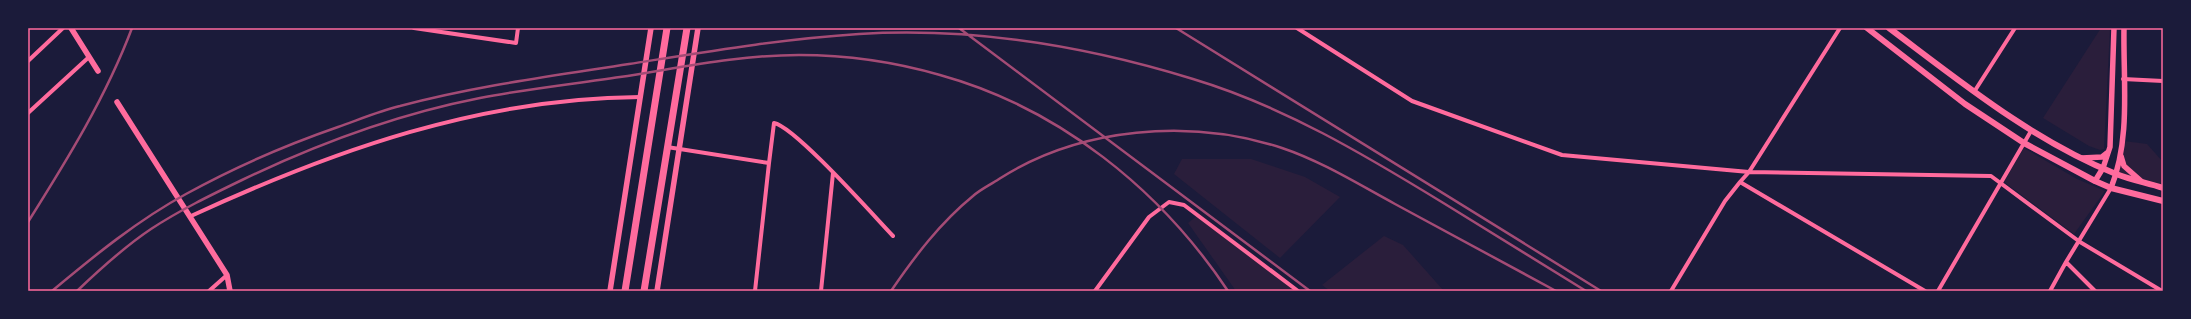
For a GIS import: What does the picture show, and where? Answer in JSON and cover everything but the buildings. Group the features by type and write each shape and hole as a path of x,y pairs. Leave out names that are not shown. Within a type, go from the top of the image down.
{"highway":[{"path":"625,291 667,28"},
{"path":"644,291 687,28"}],"main road":[{"path":"1867,28 1965,104 2024,143 2111,188 2163,201"},
{"path":"1889,28 1974,92 2031,131 2103,168 2117,174 2163,188"}],"street":[{"path":"28,61 63,28"},
{"path":"71,28 98,71"},
{"path":"414,28 516,43 518,28"},
{"path":"610,291 650,28"},
{"path":"657,291 698,28"},
{"path":"1297,28 1412,101 1562,155 1749,172 1991,176 2080,242 2162,291"},
{"path":"1671,291 1725,201 1749,172 1840,28"},
{"path":"1974,92 2015,28"},
{"path":"2095,181 2103,168 2109,151 2114,28"},
{"path":"2050,291 2111,188 2117,174 2124,136 2124,28"},
{"path":"28,113 89,58"},
{"path":"2123,78 2163,81"},
{"path":"191,216 261,184 338,154 443,122 514,109 598,97 640,97"},
{"path":"117,102 191,216 227,275 230,291"},
{"path":"755,291 768,163 774,123 782,124 833,173 893,236"},
{"path":"1938,291 2031,131"},
{"path":"667,147 768,163"},
{"path":"2082,158 2102,157 2109,151"},
{"path":"2121,156 2124,166 2141,182"},
{"path":"821,291 833,173"},
{"path":"1740,182 1925,291"},
{"path":"1095,291 1149,217 1169,202 1184,205 1298,291"},
{"path":"2066,262 2095,291"},
{"path":"209,291 227,275"}],"shaded area":[{"path":"2101,28 2110,28 2104,149 2100,150 2089,146 2043,118"},
{"path":"2124,141 2147,144 2163,162 2163,188 2117,174"},
{"path":"2024,148 2077,179 2105,191 2074,234 2004,182"},
{"path":"1182,159 1251,159 1305,177 1340,197 1280,258 1174,174"},
{"path":"1198,215 1295,291 1236,291 1188,223"},
{"path":"1384,236 1403,245 1444,291 1330,291 1322,285"}],"railway":[{"path":"28,222 85,128 122,54 132,28"},
{"path":"959,28 1310,291"},
{"path":"1176,28 1601,291"},
{"path":"52,291 100,252 134,227 168,204 186,194 280,149 384,110 485,87 715,51 830,36 901,33 944,33 986,36 1070,48 1153,67 1226,90 1291,117 1354,150 1586,291"},
{"path":"77,291 103,266 131,243 184,209 299,154 388,121 449,105 515,92 754,57 799,55 835,56 906,66 940,75 984,90 1026,108 1065,131 1103,157 1138,187 1171,219 1201,254 1228,291"},
{"path":"891,291 909,265 950,217 982,189 999,179 1031,162 1064,148 1100,138 1136,133 1173,131 1210,133 1247,139 1297,153 1339,173 1556,291"}]}
